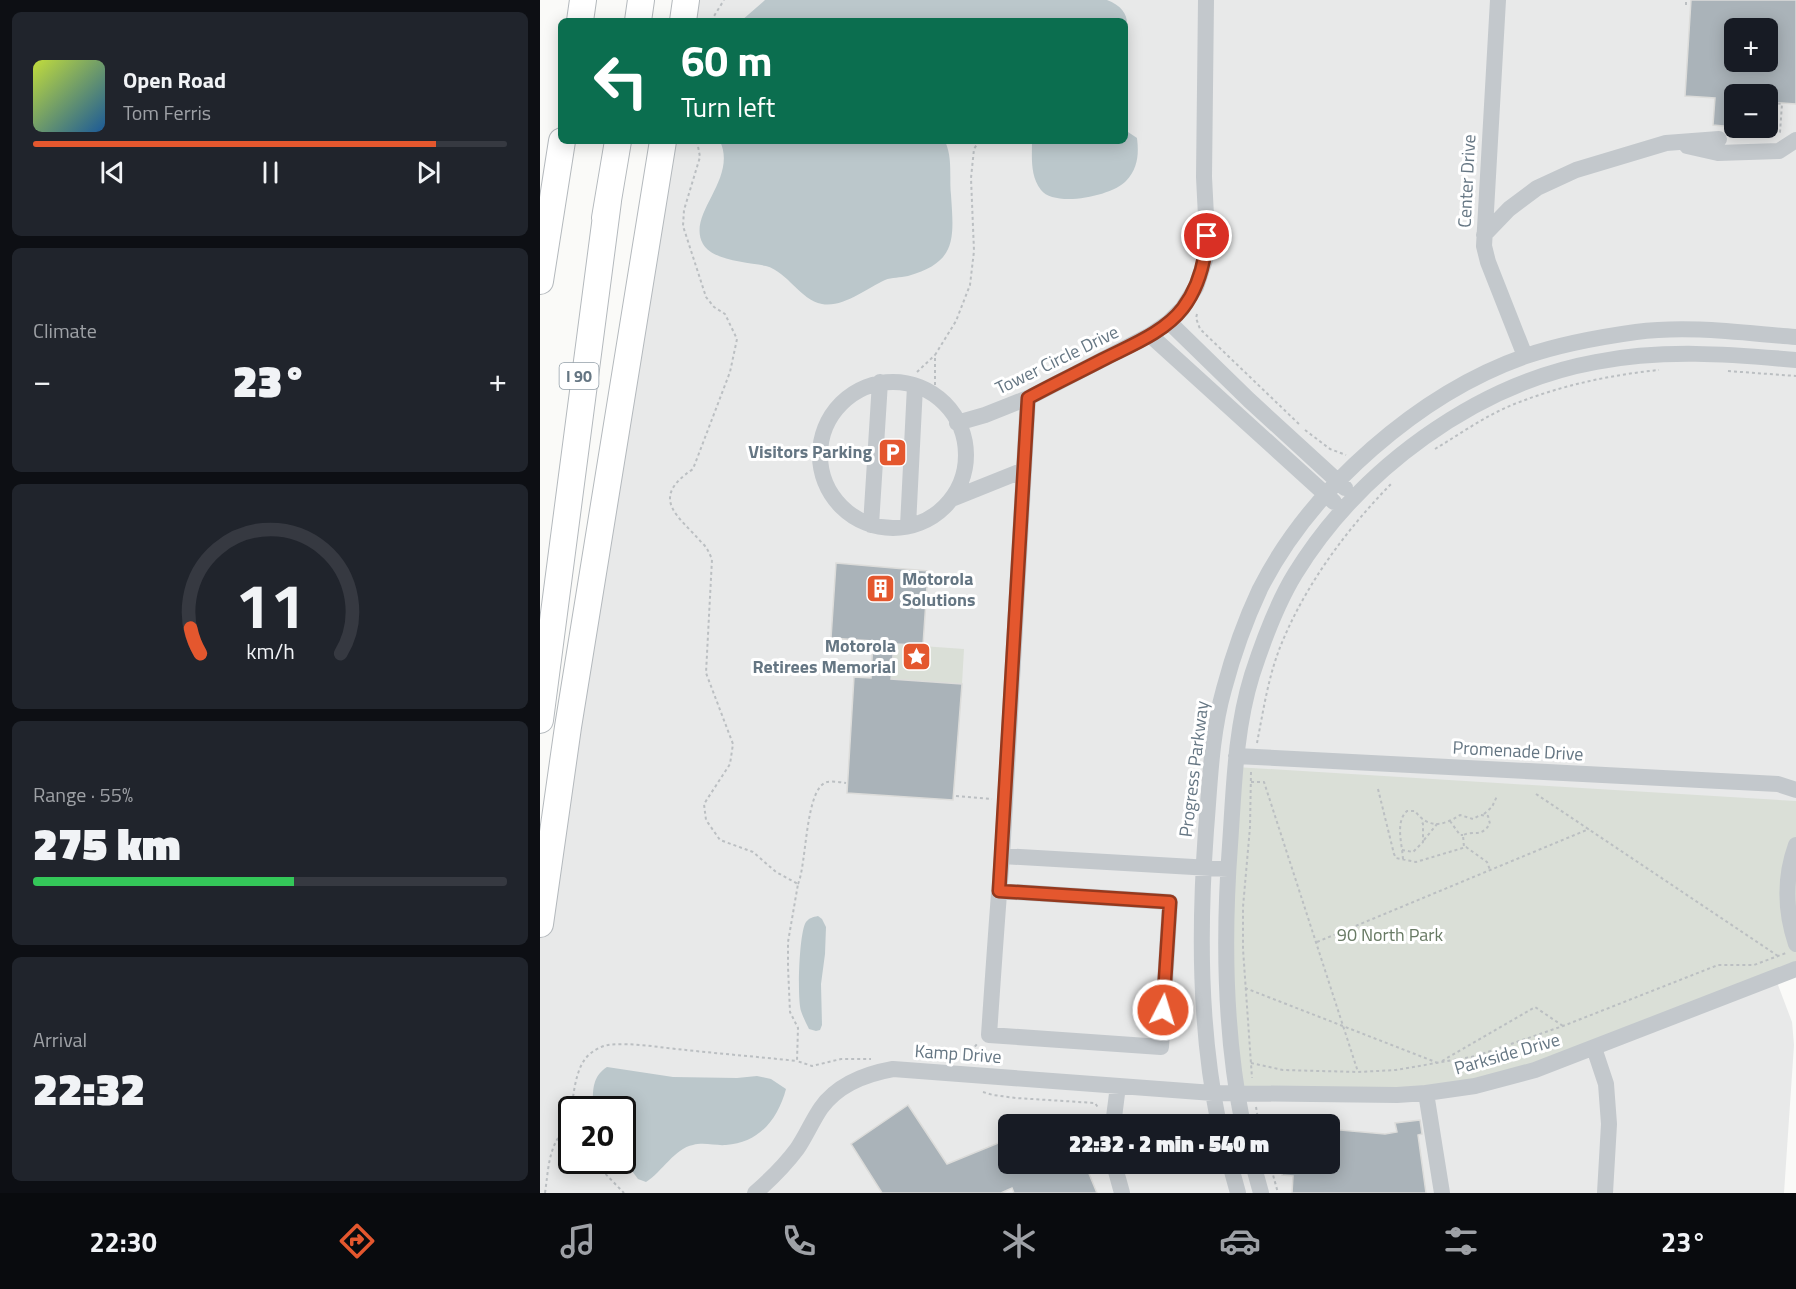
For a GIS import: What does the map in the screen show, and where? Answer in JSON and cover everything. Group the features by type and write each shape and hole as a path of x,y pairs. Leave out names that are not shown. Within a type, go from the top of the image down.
{"highway":[{"path":"580,18 583,0"},
{"path":"638,18 641,0"},
{"path":"683,18 686,0"},
{"path":"540,281 562,144"},
{"name":"I 90","path":"540,612 618,144"},
{"path":"540,924 572,703 663,144"},
{"path":"540,720 608,201"}],"street":[{"name":"Tower Circle Drive","path":"957,423 1028,398 1150,335 1169,322 1182,309 1196,287 1205,260 1207,236 1204,177 1206,0"},
{"name":"Center Drive","path":"1498,0 1484,246 1488,262 1526,356"},
{"path":"1484,235 1509,210 1538,188 1576,170 1670,143 1719,139"},
{"path":"1670,143 1718,153 1779,151 1796,140"},
{"path":"1169,322 1354,497"},
{"name":"Progress Parkway","path":"1217,1114 1201,982 1203,868 1216,726 1234,655 1260,589 1278,558 1326,495 1389,433 1468,382 1526,356 1569,344 1639,332 1703,330 1796,337"},
{"path":"1150,335 1342,509"},
{"path":"1244,1114 1245,1094 1226,981 1225,908 1236,756 1252,676 1276,612 1295,574 1342,509 1415,443 1493,394 1550,372 1597,362 1667,353 1796,360"},
{"path":"871,525 880,382"},
{"path":"880,382 910,385 921,387 950,407 967,446 965,471 954,498 940,512 919,524 895,529 871,525 850,514 833,496 823,474 820,450 826,427 839,406 858,391 880,382"},
{"path":"908,526 910,385"},
{"path":"999,891 1170,902 1161,1047 983,1040 1002,856 1028,398"},
{"path":"954,498 1024,470"},
{"name":"Promenade Drive","path":"1236,756 1766,783 1796,790"},
{"path":"1792,948 1787,882 1796,845"},
{"path":"1002,856 1228,869"},
{"name":"Parkside Drive","path":"1213,1094 1426,1093 1475,1086 1534,1070 1796,969"},
{"path":"1593,1048 1606,1084 1609,1124 1605,1193"},
{"name":"Kamp Drive","path":"755,1193 768,1182 796,1150 822,1107 835,1093 852,1081 871,1073 893,1069 1213,1094"},
{"path":"1110,1114 1118,1086"},
{"path":"1426,1093 1442,1193"},
{"path":"1117,1174 1122,1193"},
{"path":"1233,1174 1238,1193"},
{"path":"1256,1174 1261,1193"}],"path":[{"path":"713,18 724,0"},
{"path":"1686,0 1686,5"},
{"path":"1778,104 1782,104 1780,132 1778,132"},
{"path":"1719,139 1724,137"},
{"path":"697,144 700,157 684,210 683,225 706,297 714,307 725,314 737,339 730,372 693,469 682,476 674,486 670,501 675,515 704,544 712,559 706,673 733,744 730,764 704,804 706,820 720,840 753,852 776,872 798,884"},
{"path":"910,385 935,355 956,321 970,285 974,251 971,178 974,149 977,144"},
{"path":"1198,310 1196,318 1200,329 1305,430 1330,449 1344,454"},
{"path":"935,355 935,397"},
{"path":"1433,450 1510,406 1595,380 1668,369"},
{"path":"1728,371 1796,376"},
{"path":"1254,1114 1245,1094 1251,1063 1245,988 1243,907 1250,827 1251,782 1266,694 1279,650 1303,601 1335,549 1366,510 1397,478"},
{"path":"797,1061 798,1028 790,1012 788,942 806,849 808,816 820,786 827,782 846,783"},
{"path":"1251,782 1264,782 1358,1072"},
{"path":"1378,789 1396,858 1416,862 1464,847"},
{"path":"1536,794 1778,956"},
{"path":"956,796 995,799"},
{"path":"1421,820 1437,824 1450,821 1460,815 1473,819 1492,807 1497,796"},
{"path":"1403,859 1400,824 1401,816 1407,810 1415,811 1424,824 1423,842"},
{"path":"1463,835 1485,831 1490,824 1488,816 1484,814"},
{"path":"1450,821 1460,835 1463,835"},
{"path":"1402,850 1413,852 1437,824"},
{"path":"1316,942 1589,829"},
{"path":"1463,835 1464,847"},
{"path":"1464,847 1487,862 1490,870"},
{"path":"1251,1063 1283,1070 1358,1072 1396,1070 1440,1063 1489,1052 1563,1026 1718,965 1754,965 1792,948"},
{"path":"1245,988 1440,1063"},
{"path":"1440,1063 1535,1007 1563,1026"},
{"path":"955,1074 956,1063 983,1040"},
{"path":"573,1096 580,1069 589,1054 608,1045 767,1057 797,1061 812,1066 841,1059 878,1058"},
{"path":"976,1089 1002,1097 1095,1103 1103,1114"},
{"path":"545,1193 551,1149 558,1136"},
{"path":"606,1174 624,1193"},
{"path":"1273,1174 1278,1193"}],"shaded area":[{"path":"682,0 1796,0 1796,969 1775,977 1792,1022 1794,1045 1784,1193 540,1193 540,862 658,144 1128,144 1128,18 679,18"},
{"path":"765,0 1107,0 1118,6 1127,18 744,18"},
{"path":"1128,132 1137,138 1138,155 1133,171 1126,181 1109,191 1084,198 1058,198 1041,190 1033,173 1032,144 1128,144"},
{"path":"721,144 946,144 950,161 952,211 952,236 949,247 936,264 924,270 908,276 890,278 838,303 822,304 814,301 774,269 723,257 708,250 703,244 700,233 701,221 723,169 724,155"},
{"path":"818,916 826,927 821,984 822,1025 820,1030 816,1031 809,1029 801,1011 799,980 804,928 808,920"},
{"path":"607,1067 673,1077 757,1076 771,1079 786,1089 772,1119 765,1128 748,1140 722,1145 697,1144 686,1147 674,1155 646,1182 638,1179 634,1174 636,1096 593,1096 596,1081"}],"green space":[{"path":"894,644 964,649 962,684 891,679"},
{"name":"90 North Park","path":"1235,767 1796,801 1796,969 1475,1086 1236,1094 1232,1053"}],"building":[{"path":"1691,0 1796,0 1796,104 1778,103 1778,84 1724,84 1724,126 1713,125 1715,98 1685,96"},
{"path":"836,563 928,571 923,645 894,644 891,679 962,684 953,800 847,793 854,677 871,678 873,641 831,638"},
{"path":"908,1105 947,1164 998,1143 998,1174 1089,1174 1097,1193 1014,1193 1012,1188 1001,1193 882,1193 851,1144"},
{"path":"1420,1120 1422,1134 1418,1135 1426,1193 1292,1193 1293,1176 1282,1174 1340,1174 1340,1130 1385,1134 1397,1132 1395,1123"}],"place":[{"name":"Visitors Parking","path":"893,452"},
{"name":"Motorola Solutions","path":"881,589"},
{"name":"Motorola Retirees Memorial","path":"917,656"}],"route":[{"path":"1163,1010 1170,902 999,891 1028,398 1150,335 1169,322 1182,309 1196,287 1205,260 1207,236"}]}
